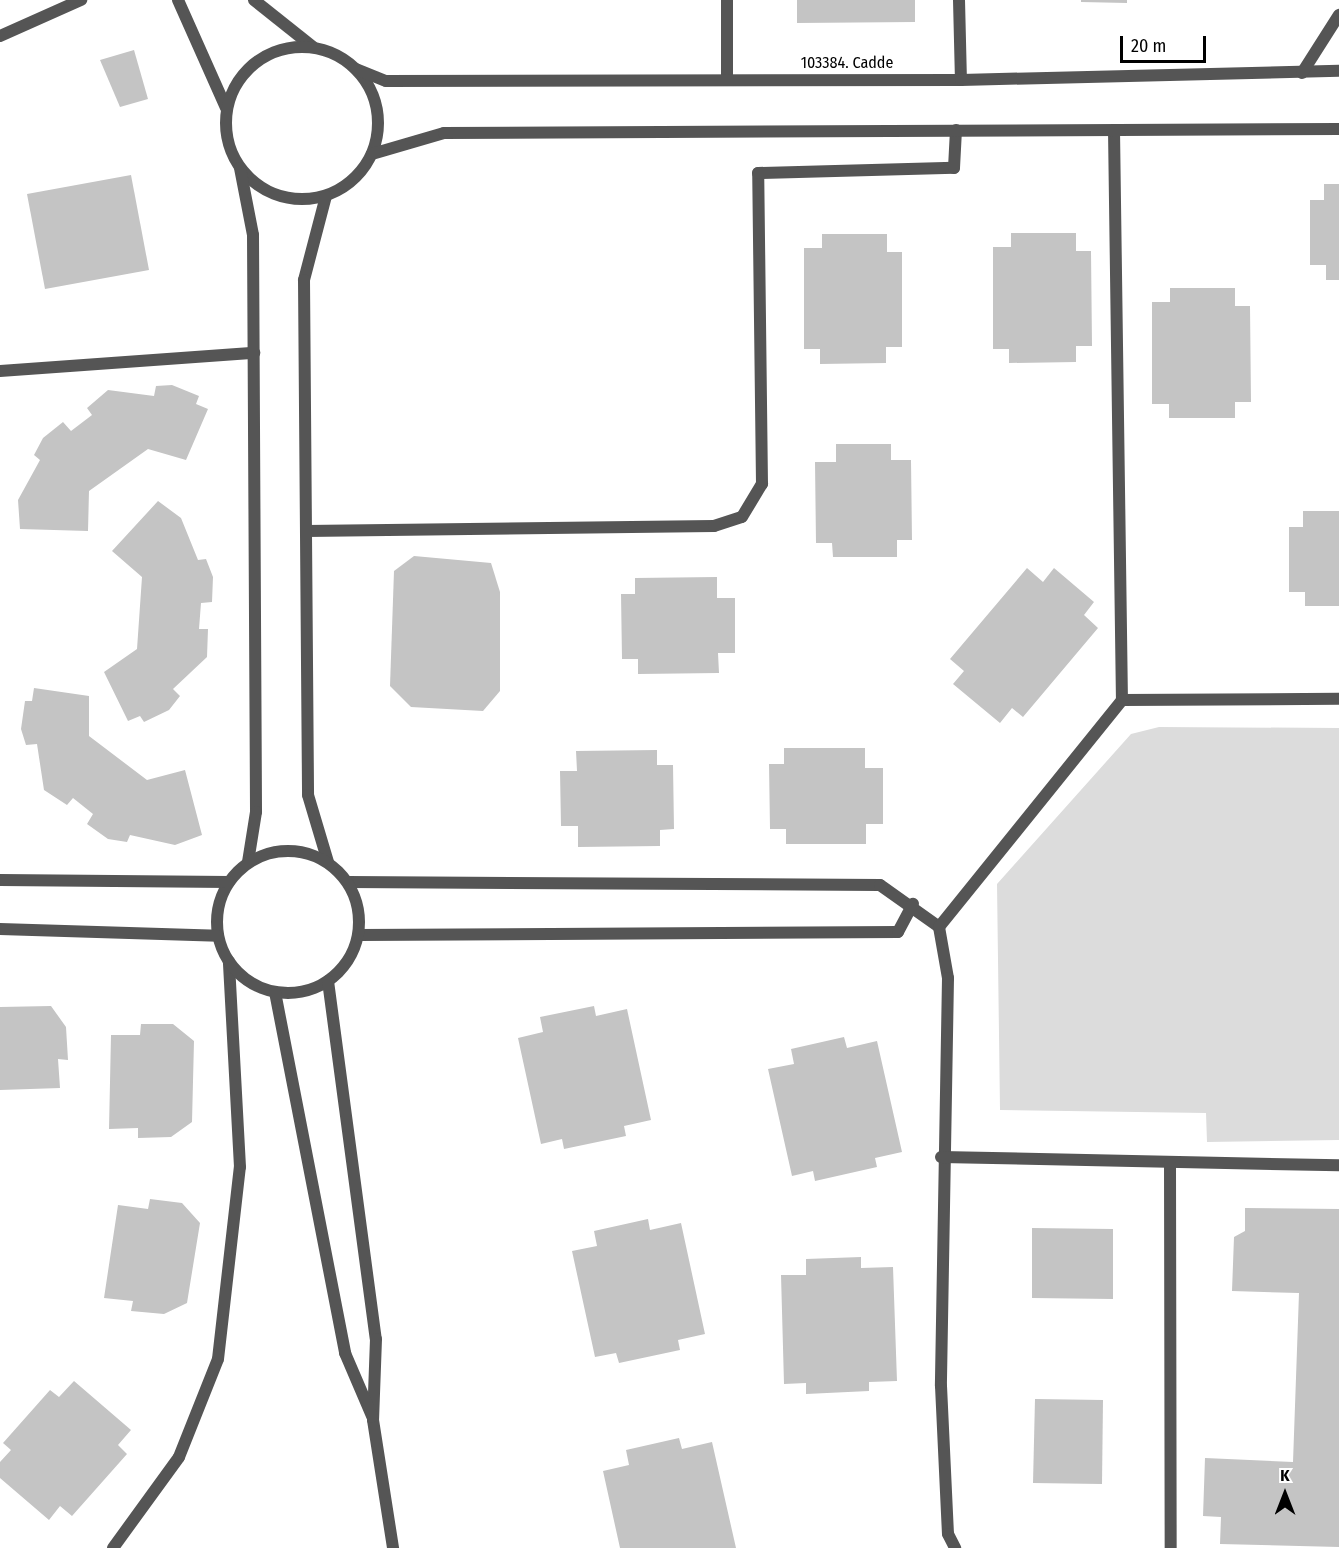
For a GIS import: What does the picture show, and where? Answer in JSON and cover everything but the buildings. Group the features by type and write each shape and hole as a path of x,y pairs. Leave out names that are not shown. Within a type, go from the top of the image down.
{"street":[{"path":"0,36 81,0"},
{"path":"178,0 226,108 227,139 240,168 253,235 256,812 248,862"},
{"path":"240,168 264,189 294,199 326,196 354,180 372,153 379,124 373,94 356,69 313,47 254,0"},
{"path":"727,80 728,0"},
{"path":"959,0 961,80"},
{"path":"1302,73 1339,15"},
{"path":"226,108 237,81 258,60 284,48 313,47"},
{"name":"103384. Cadde","path":"356,69 386,81 961,80 1339,71"},
{"path":"372,153 444,133 1339,129"},
{"path":"306,531 714,526 742,517 762,484 759,173 954,168 956,130"},
{"path":"939,927 1122,700 1114,130"},
{"path":"326,196 304,280 308,795 328,862"},
{"path":"0,371 254,353"},
{"path":"1122,700 1339,699"},
{"path":"113,1548 179,1457 218,1359 240,1167 229,962 218,936 218,908 229,882 248,862 274,852 302,852 328,862 348,882 358,908 358,935 348,962 328,981 302,992 275,992 249,981 229,962"},
{"path":"0,880 229,882"},
{"path":"348,882 880,885 913,904 939,927 948,978 941,1157 941,1386 948,1534 955,1548"},
{"path":"358,935 898,932 913,904"},
{"path":"0,929 218,936"},
{"path":"328,981 376,1339 373,1420 393,1548"},
{"path":"275,992 345,1353 373,1420"},
{"path":"941,1157 1339,1165"},
{"path":"1170,1163 1171,1548"}],"shaded area":[{"path":"1159,727 1339,728 1339,1140 1207,1142 1206,1113 1000,1110 997,884 1131,734"}]}
